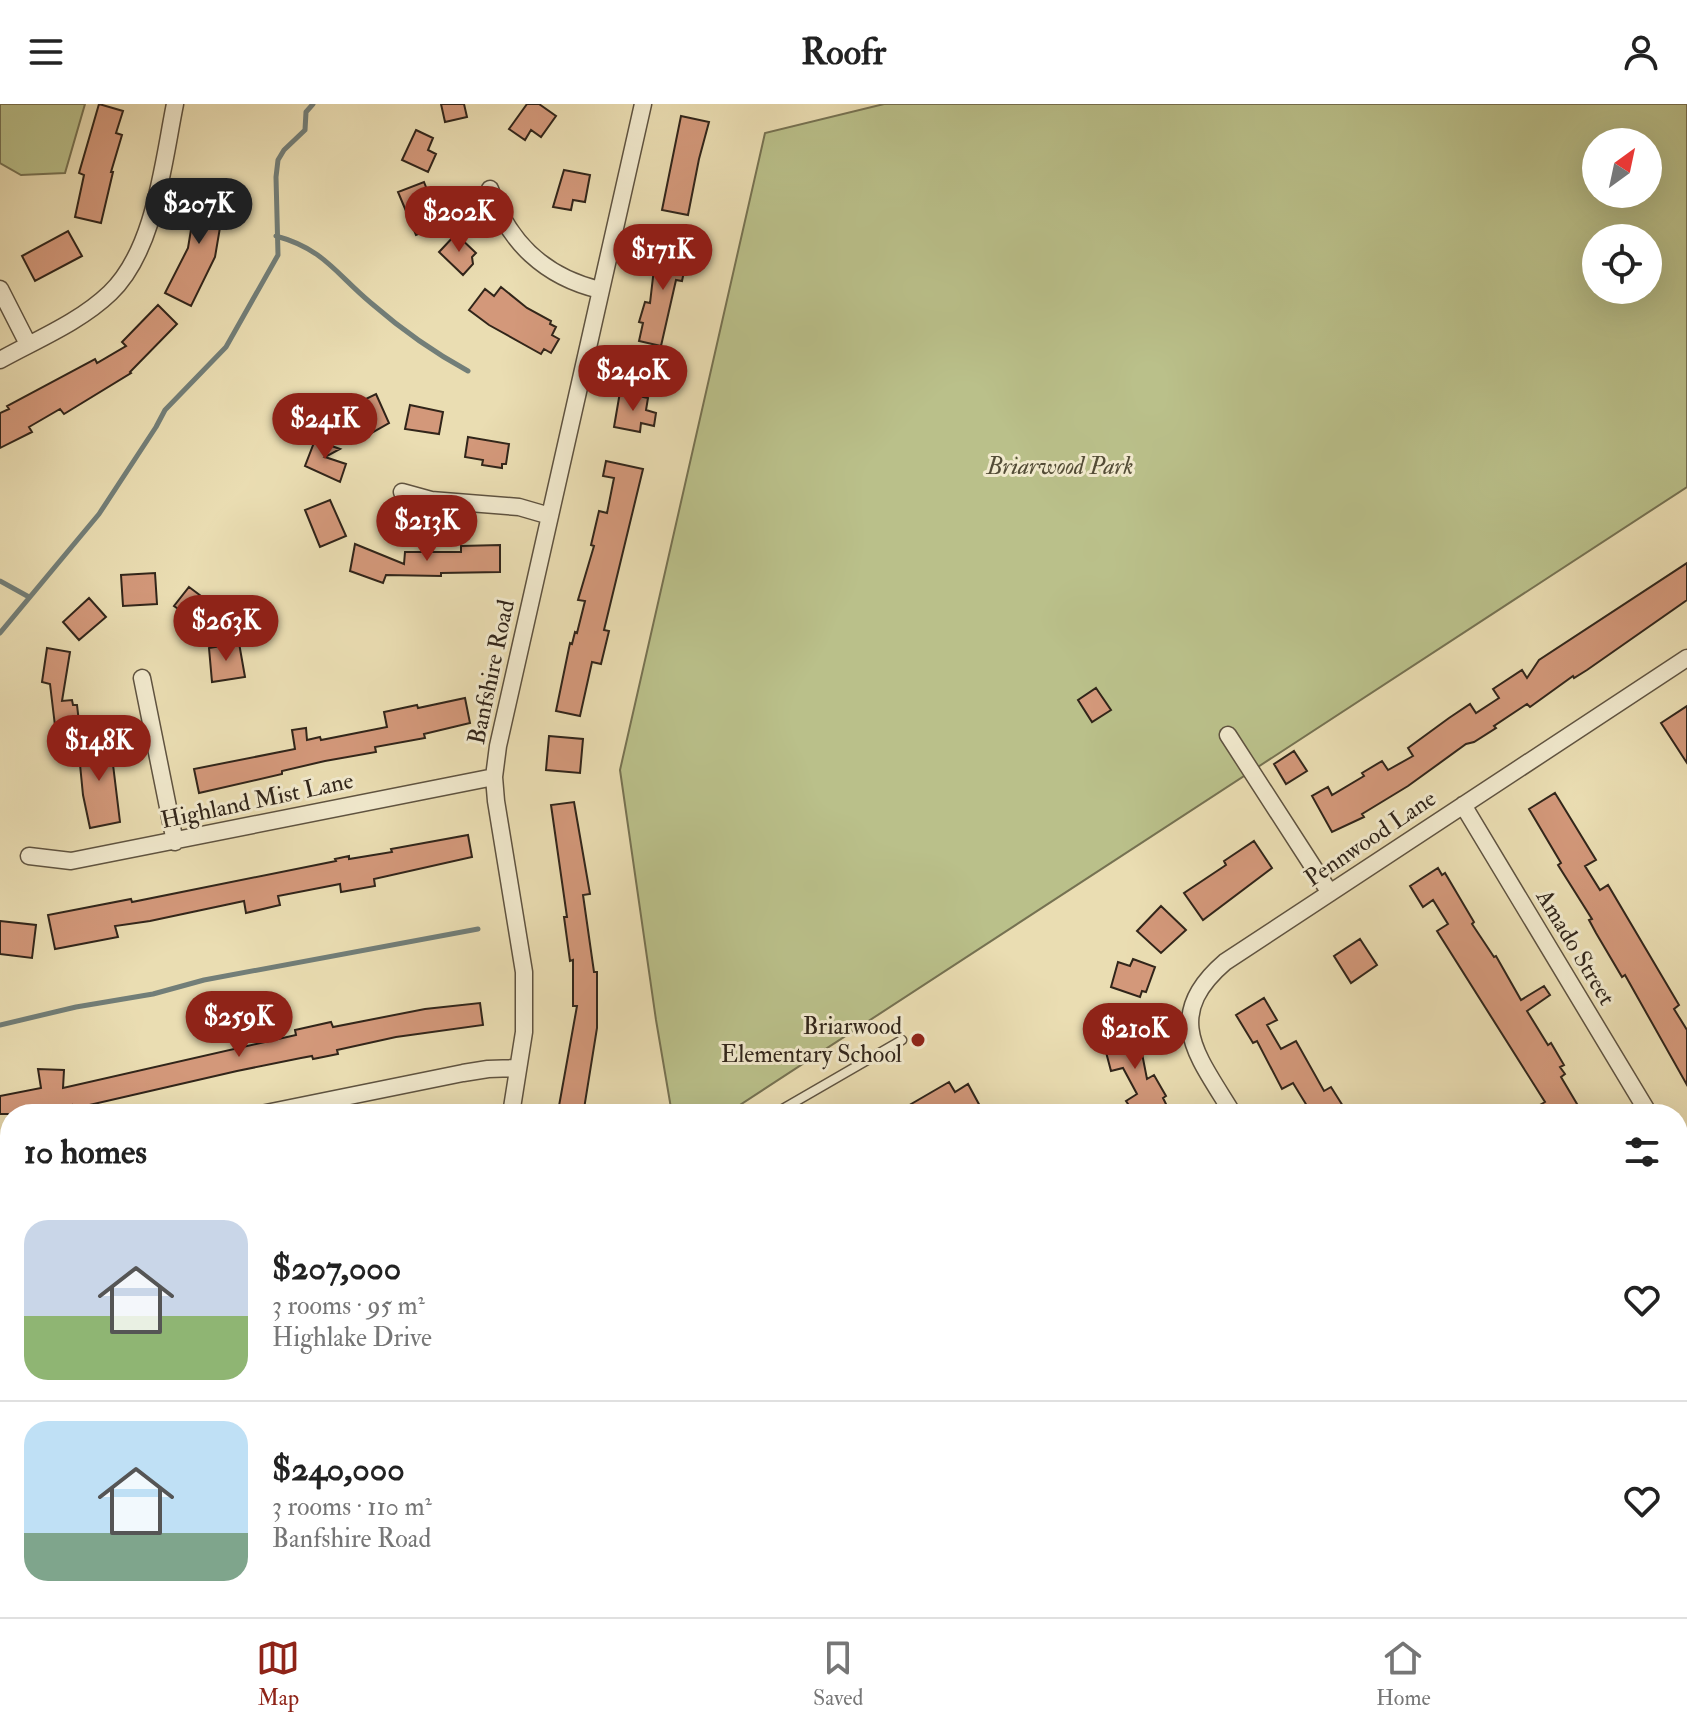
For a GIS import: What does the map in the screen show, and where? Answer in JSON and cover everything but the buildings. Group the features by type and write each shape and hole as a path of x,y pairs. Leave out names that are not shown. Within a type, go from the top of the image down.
{"street":[{"path":"0,360 90,310 111,292 132,266 142,244 157,192 175,104"},
{"name":"Banfshire Road","path":"513,1104 524,1032 524,972 494,777 498,746 643,104"},
{"path":"490,189 499,217 535,259 552,271 600,290"},
{"path":"0,289 28,344"},
{"path":"402,492 431,500 519,507 550,516"},
{"name":"Pennwood Lane","path":"1227,1104 1204,1066 1190,1035 1189,1025 1197,993 1225,962 1687,658"},
{"path":"142,678 175,842"},
{"path":"1228,735 1330,893"},
{"name":"Highland Mist Lane","path":"29,856 71,861 494,777"},
{"name":"Amado Street","path":"1463,805 1643,1104"},
{"path":"310,1104 463,1073 518,1068"}],"lane":[{"path":"791,1104 902,1040"}],"green space":[{"path":"0,104 85,104 65,173 21,175 0,163"},
{"name":"Briarwood Park","path":"884,104 1687,104 1687,487 741,1104 670,1104 620,770 765,133"}],"waterway":[{"path":"0,633 99,514 165,410 226,347 278,255 278,160 305,130 306,112 313,104"},
{"path":"276,236 318,255 394,322 468,371"},
{"path":"0,581 29,597"},
{"path":"0,1025 76,1007 153,994 204,980 478,929"}],"place":[{"name":"Briarwood Elementary School","path":"918,1040"}]}
